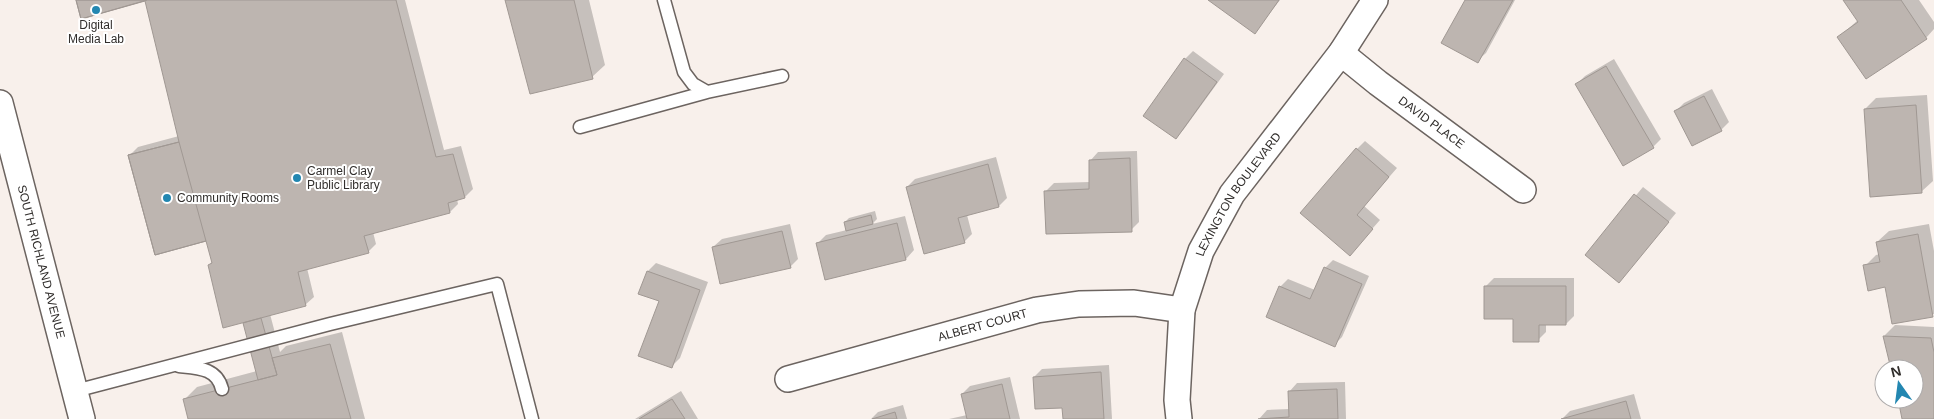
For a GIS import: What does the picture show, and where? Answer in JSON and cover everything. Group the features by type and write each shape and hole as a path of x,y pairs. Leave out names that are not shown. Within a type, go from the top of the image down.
{"street":[{"name":"LEXINGTON BOULEVARD","path":"1180,419 1177,400 1182,310 1201,251 1232,194 1341,53 1375,0"},
{"name":"DAVID PLACE","path":"1341,53 1378,83 1523,190"},
{"name":"SOUTH RICHLAND AVENUE","path":"0,103 82,419"},
{"name":"ALBERT COURT","path":"788,378 1037,310 1079,304 1134,303 1182,310"}],"lane":[{"path":"664,0 684,72 693,84 707,92"},
{"path":"580,127 707,92 782,76"},
{"path":"75,391 440,296 497,284 532,419"},
{"path":"172,365 195,367 210,372 218,378 222,389"}],"building":[{"name":"Carmel Clay Public Library","path":"76,0 396,0 436,157 453,154 465,198 448,203 450,213 364,236 369,253 298,272 306,306 223,328 208,265 212,263 206,241 155,255 128,155 179,142 145,1 81,19"},
{"name":"Digital Media Lab","path":"76,0 147,0 81,19"},
{"path":"505,0 574,0 593,79 530,94"},
{"path":"1208,0 1279,0 1255,34"},
{"path":"1465,0 1513,0 1478,63 1441,43"},
{"path":"1843,0 1901,0 1927,39 1866,79 1837,37 1858,22"},
{"path":"1184,58 1217,82 1176,139 1143,116"},
{"path":"1606,66 1654,148 1623,166 1575,84"},
{"path":"1704,96 1722,131 1692,146 1674,111"},
{"path":"1916,105 1922,193 1870,197 1864,109"},
{"name":"Community Rooms","path":"179,142 206,241 155,255 128,155"},
{"path":"1356,148 1389,177 1357,215 1373,229 1350,256 1300,213"},
{"path":"1130,158 1132,232 1046,234 1044,191 1089,189 1089,160"},
{"path":"988,164 999,207 958,218 965,243 924,254 906,187"},
{"path":"1634,194 1669,222 1619,283 1585,255"},
{"path":"871,215 873,224 846,231 844,222"},
{"path":"897,223 906,260 825,280 816,243"},
{"path":"782,231 791,268 720,284 712,247"},
{"path":"1918,234 1933,317 1892,324 1885,287 1868,291 1863,265 1880,262 1876,242"},
{"path":"1324,267 1362,284 1335,347 1266,317 1279,286 1310,299"},
{"path":"647,271 700,290 672,368 638,356 659,301 638,294"},
{"path":"1484,286 1566,286 1566,325 1539,325 1539,342 1513,342 1513,319 1484,319"},
{"path":"261,318 277,375 258,380 243,323"},
{"path":"1883,336 1931,338 1934,352 1934,419 1902,419 1900,409 1924,409 1924,359 1889,359"},
{"path":"330,344 351,419 188,419 183,399 277,375 272,358"},
{"path":"1101,372 1104,419 1063,419 1062,408 1035,409 1033,377"},
{"path":"1002,384 1010,419 967,419 961,394"},
{"path":"1337,389 1338,419 1258,419 1289,417 1288,391"},
{"path":"672,399 685,419 639,419"},
{"path":"1626,401 1631,419 1561,419"},
{"path":"895,412 897,419 872,419"}],"place":[{"name":"Digital Media Lab","path":"96,10"},
{"name":"Carmel Clay Public Library","path":"297,178"},
{"name":"Community Rooms","path":"167,198"}]}
